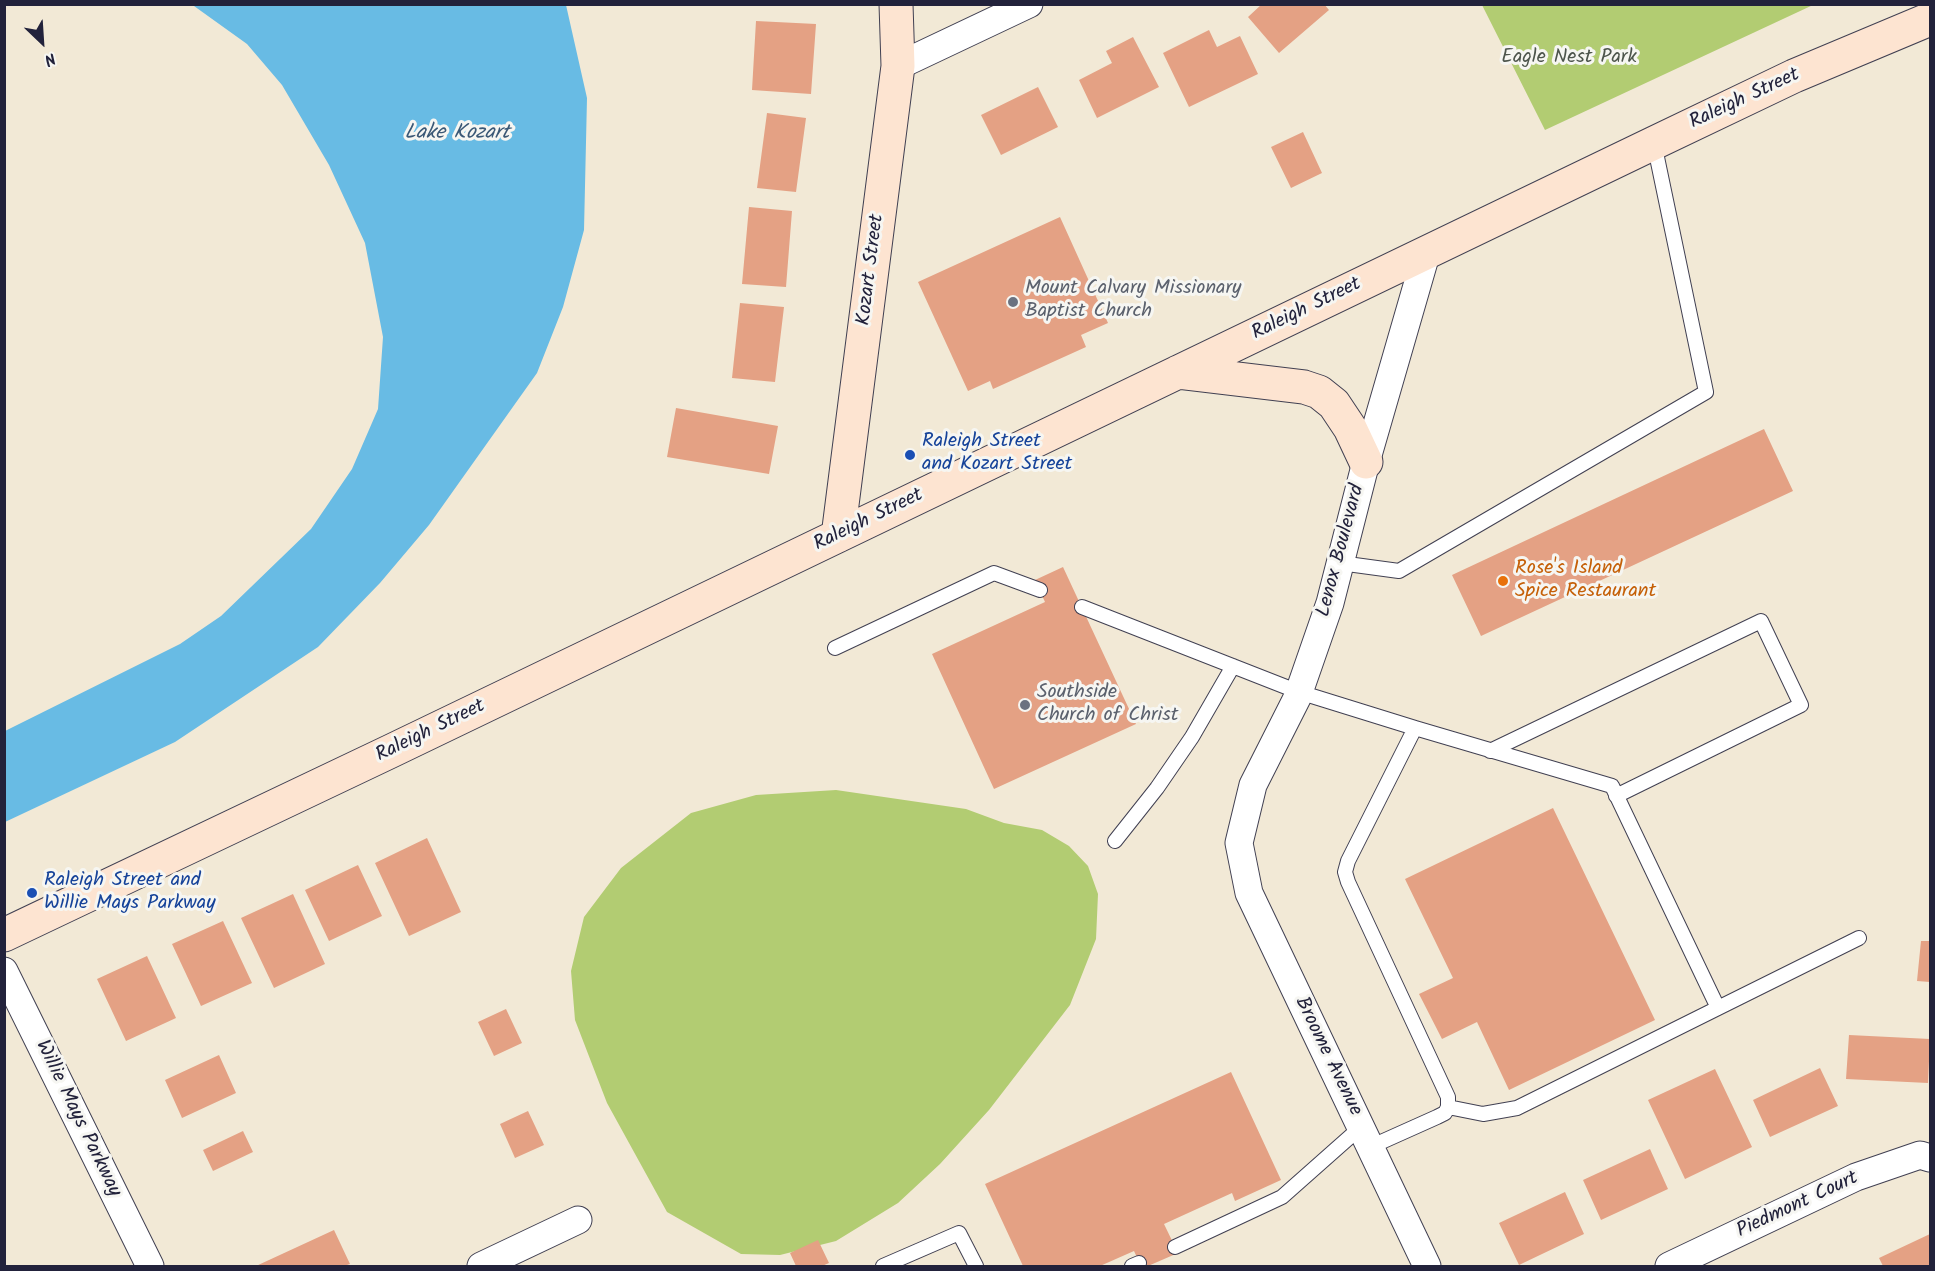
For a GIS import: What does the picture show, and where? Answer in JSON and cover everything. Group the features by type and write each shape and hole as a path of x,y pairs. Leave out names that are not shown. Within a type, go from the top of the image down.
{"street":[{"name":"Kozart Street","path":"838,536 898,66 896,4"},
{"path":"898,66 1029,4"},
{"name":"Raleigh Street","path":"4,935 1654,142 1794,76 1930,19"},
{"name":"Lenox Boulevard","path":"1239,843 1253,785 1299,692 1330,603 1366,462 1427,251"},
{"path":"1178,372 1304,387 1319,392 1334,404 1350,428 1366,462"},
{"name":"Broome Avenue","path":"1239,843 1249,893 1427,1266"},
{"name":"Willie Mays Parkway","path":"4,971 150,1266"},
{"name":"Piedmont Court","path":"1669,1266 1856,1177 1920,1155 1930,1158"},
{"path":"481,1266 579,1220"}],"lane":[{"path":"1340,563 1399,571 1707,392 1654,142"},
{"path":"835,648 994,573 1040,590"},
{"path":"1082,607 1299,692 1612,786 1718,1008"},
{"path":"1490,751 1761,621 1801,705 1616,796"},
{"path":"1115,841 1157,789 1192,737 1233,666"},
{"path":"1175,1246 1282,1197 1365,1138 1437,1118 1448,1107 1448,1097 1345,872 1348,861 1415,728"},
{"path":"1448,1107 1483,1114 1517,1108 1859,938"},
{"path":"883,1266 959,1233 976,1266"}],"green space":[{"name":"Eagle Nest Park","path":"1482,5 1813,5 1545,130"},
{"path":"836,790 966,809 1004,823 1042,830 1069,846 1088,866 1098,894 1096,939 1070,1005 989,1110 940,1164 898,1203 836,1241 780,1255 741,1254 667,1212 607,1103 575,1020 571,971 584,917 621,868 691,813 756,795"}],"water":[{"name":"Lake Kozart","path":"189,5 566,5 587,98 584,230 563,307 537,373 429,525 380,583 318,647 175,742 5,822 5,731 180,644 221,616 311,529 352,469 378,409 383,337 365,243 329,165 282,85 247,44 194,6"}],"building":[{"path":"1262,4 1324,4 1329,10 1279,53 1248,17"},
{"path":"756,21 816,24 811,94 752,90"},
{"path":"1209,30 1217,47 1240,36 1258,74 1189,107 1163,53"},
{"path":"1133,37 1159,87 1097,118 1079,80 1112,63 1106,51"},
{"path":"1038,87 1058,127 1001,155 981,115"},
{"path":"767,113 806,118 796,192 757,188"},
{"path":"1303,132 1322,173 1291,188 1271,147"},
{"path":"749,207 792,211 786,287 742,284"},
{"path":"1060,217 1108,323 1081,335 1086,347 993,389 990,381 968,391 918,282"},
{"path":"740,303 784,307 775,382 732,378"},
{"path":"676,408 778,426 769,474 667,457"},
{"path":"1764,429 1793,491 1481,636 1452,575"},
{"path":"1063,567 1136,724 994,789 932,654 1045,602 1035,580"},
{"path":"1553,808 1655,1020 1509,1090 1477,1022 1442,1039 1419,994 1453,978 1405,879"},
{"path":"427,838 461,912 409,936 375,863"},
{"path":"358,865 382,916 329,941 305,890"},
{"path":"293,894 325,964 274,988 241,918"},
{"path":"223,921 252,983 201,1006 172,944"},
{"path":"1921,941 1930,941 1930,982 1917,981"},
{"path":"147,956 176,1018 126,1041 97,979"},
{"path":"506,1009 522,1043 494,1056 478,1022"},
{"path":"1849,1035 1930,1039 1928,1083 1846,1079"},
{"path":"219,1055 236,1093 182,1118 165,1080"},
{"path":"1820,1068 1838,1106 1770,1137 1753,1100"},
{"path":"1715,1069 1752,1147 1685,1179 1648,1100"},
{"path":"1231,1072 1281,1180 1235,1201 1232,1193 1164,1224 1178,1253 1148,1266 1141,1266 1134,1251 1100,1266 1023,1266 985,1184"},
{"path":"528,1111 544,1145 515,1158 500,1124"},
{"path":"243,1131 253,1152 213,1171 203,1150"},
{"path":"1650,1149 1668,1189 1601,1220 1583,1180"},
{"path":"1565,1192 1584,1234 1519,1265 1499,1223"},
{"path":"334,1230 350,1264 344,1266 256,1266"},
{"path":"1930,1234 1930,1266 1883,1266 1879,1258"},
{"path":"818,1240 829,1263 822,1266 796,1266 790,1253"}],"place":[{"name":"Mount Calvary Missionary Baptist Church","path":"1013,302"},
{"name":"Raleigh Street and Kozart Street","path":"910,455"},
{"name":"Rose's Island Spice Restaurant","path":"1503,581"},
{"name":"Southside Church of Christ","path":"1025,705"},
{"name":"Raleigh Street and Willie Mays Parkway","path":"32,893"}]}
